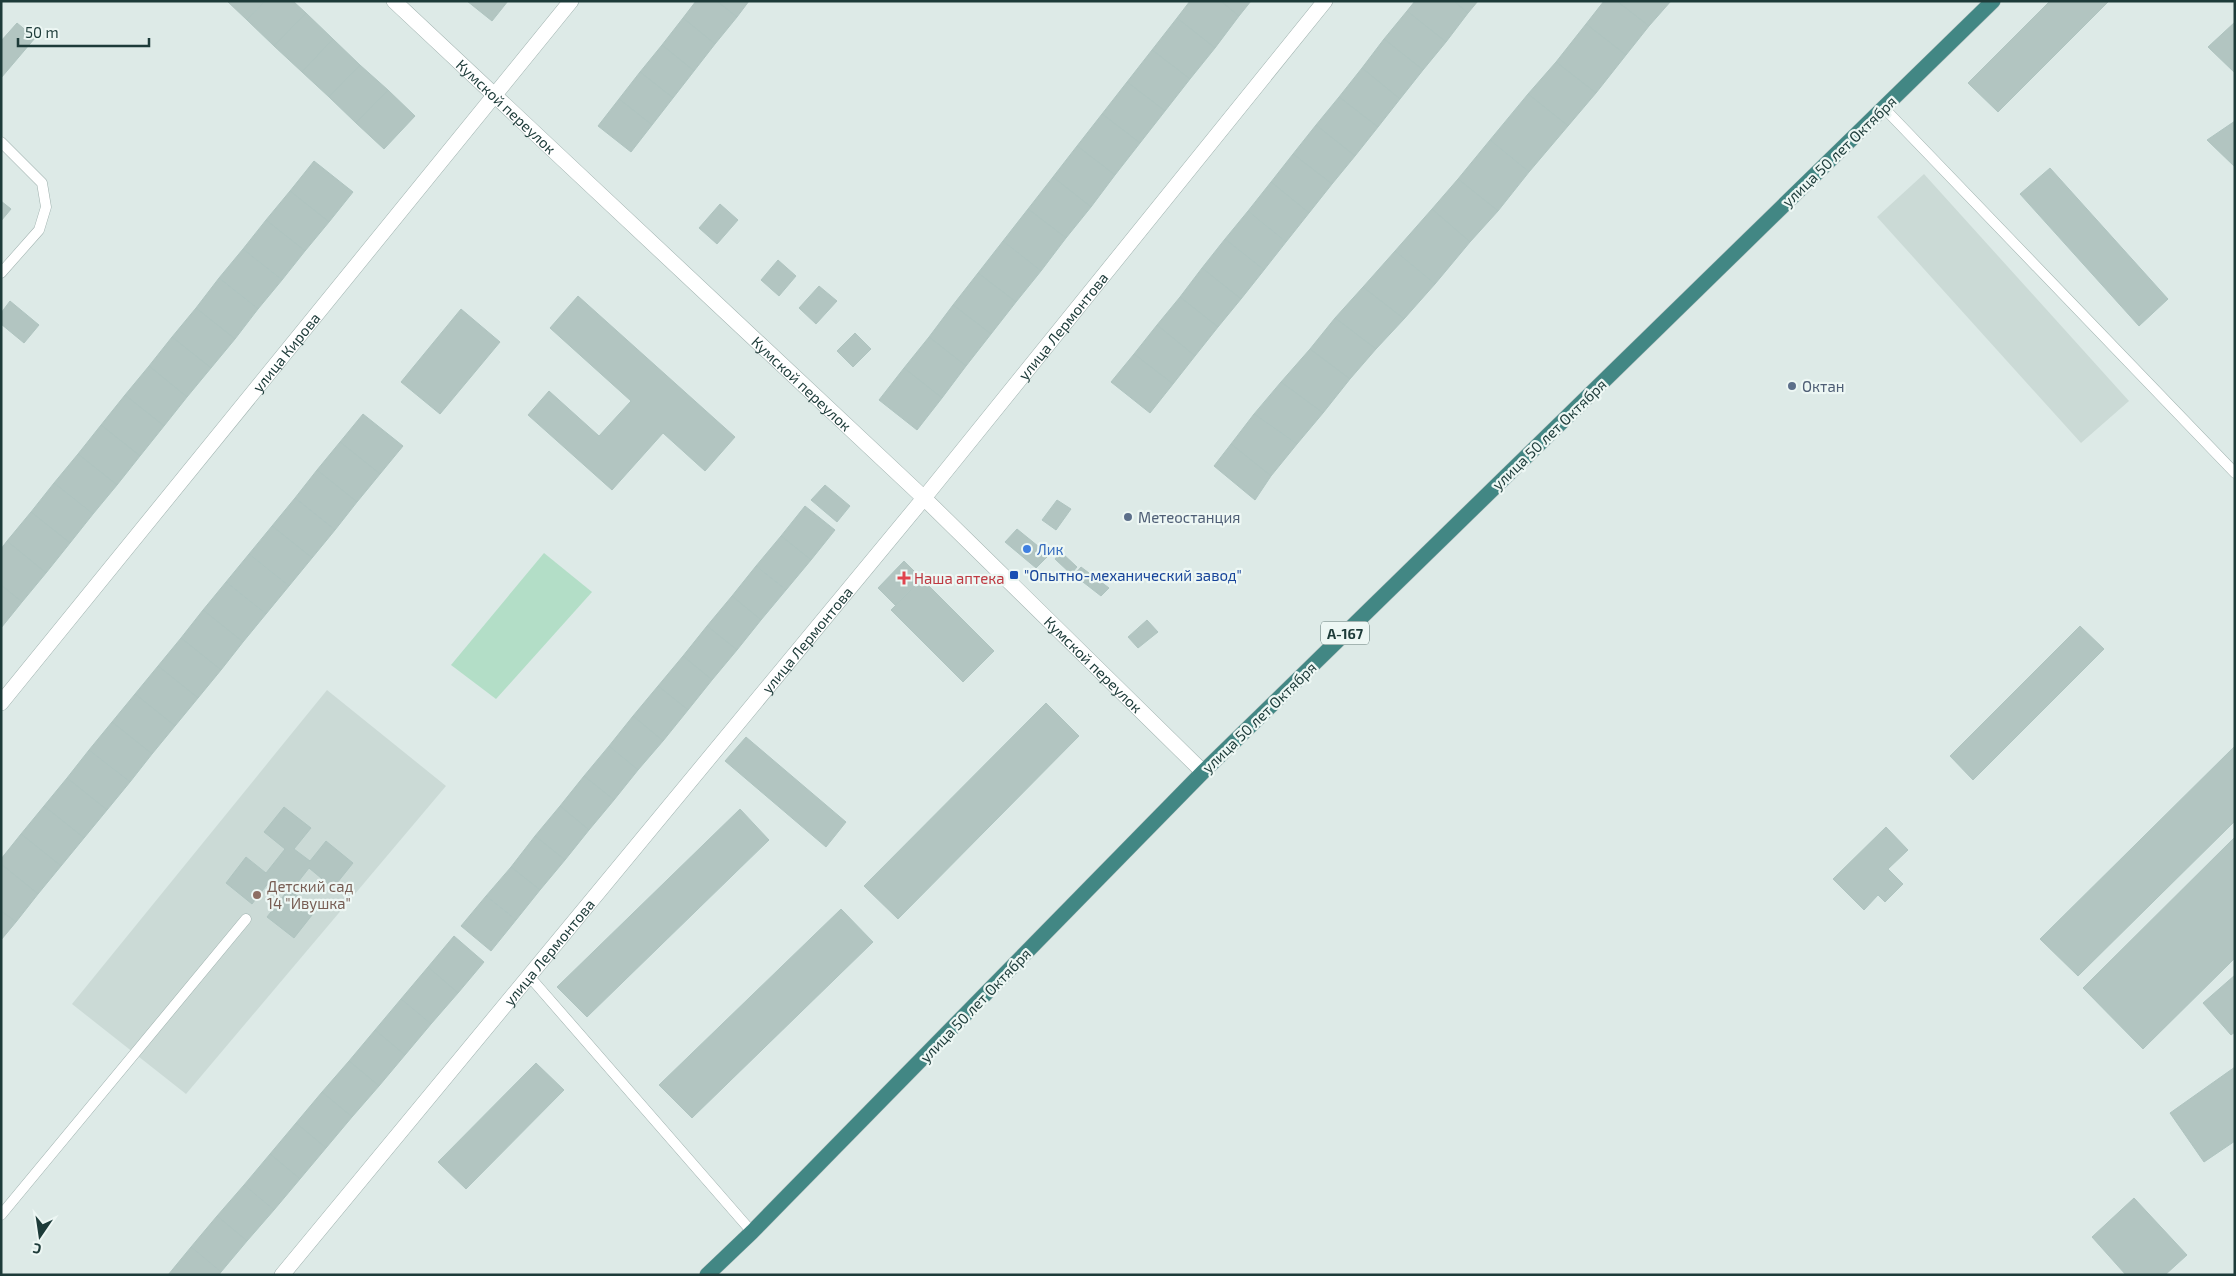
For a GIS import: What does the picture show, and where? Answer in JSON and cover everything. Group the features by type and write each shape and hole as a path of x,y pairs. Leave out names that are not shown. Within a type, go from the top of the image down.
{"highway":[{"name":"улица 50 лет Октября","path":"707,1275 752,1232 1203,772 1993,1"}],"street":[{"name":"Кумской переулок","path":"394,1 924,498 1203,772"},
{"name":"улица Кирова","path":"1,703 571,1"},
{"name":"улица Лермонтова","path":"282,1275 924,498 1325,1"}],"lane":[{"path":"1884,108 2235,473"},
{"path":"1,142 42,183 46,208 39,230 1,273"},
{"path":"1,1215 246,919"},
{"path":"529,976 752,1232"}],"shaded area":[{"path":"1924,174 2129,401 2081,443 1877,217"},
{"name":"Детский сад 14 \"Ивушка\"","path":"327,690 446,786 186,1094 72,1004"}],"green space":[{"path":"544,553 592,592 496,699 451,665"}],"building":[{"path":"227,1 265,1 247,20"},
{"path":"265,1 293,1 306,13 274,46 247,20"},
{"path":"467,1 508,1 492,21"},
{"path":"696,1 717,1 737,17 715,44 683,18"},
{"path":"717,1 749,1 737,17"},
{"path":"1190,1 1221,1 1239,16 1215,48 1177,18"},
{"path":"1221,1 1251,1 1239,16"},
{"path":"1415,1 1454,1 1468,13 1446,42 1407,11"},
{"path":"1454,1 1478,1 1468,13"},
{"path":"1604,1 1617,1 1649,26 1626,55 1586,24"},
{"path":"1617,1 1671,1 1649,26"},
{"path":"2050,1 2109,1 1998,112 1968,83"},
{"path":"1407,11 1446,42 1423,70 1384,39"},
{"path":"306,13 333,39 302,72 274,46"},
{"path":"683,18 715,44 694,71 662,45"},
{"path":"1177,18 1215,48 1190,79 1152,50"},
{"path":"2235,22 2235,73 2208,47"},
{"path":"17,23 35,38 1,78 1,41"},
{"path":"1586,24 1626,55 1596,93 1556,62"},
{"path":"333,39 360,65 329,97 302,72"},
{"path":"1384,39 1423,70 1400,99 1362,68"},
{"path":"662,45 694,71 673,98 640,72"},
{"path":"1152,50 1190,79 1165,111 1127,82"},
{"path":"1556,62 1596,93 1568,126 1528,94"},
{"path":"360,65 388,90 356,123 329,97"},
{"path":"1362,68 1400,99 1378,127 1339,97"},
{"path":"640,72 673,98 652,125 619,99"},
{"path":"1127,82 1165,111 1140,143 1102,114"},
{"path":"388,90 415,116 384,149 356,123"},
{"path":"1528,94 1568,126 1529,172 1490,140"},
{"path":"1339,97 1378,127 1355,156 1316,125"},
{"path":"619,99 652,125 631,152 598,126"},
{"path":"1102,114 1140,143 1115,175 1077,146"},
{"path":"2235,121 2235,167 2207,140"},
{"path":"1316,125 1355,156 1332,184 1293,154"},
{"path":"1490,140 1529,172 1498,211 1458,179"},
{"path":"1077,146 1115,175 1091,207 1053,177"},
{"path":"1293,154 1332,184 1309,213 1271,182"},
{"path":"314,161 353,192 329,222 290,191"},
{"path":"2050,168 2168,299 2139,326 2020,194"},
{"path":"1053,177 1091,207 1066,238 1028,209"},
{"path":"1458,179 1498,211 1470,242 1432,209"},
{"path":"1271,182 1309,213 1286,242 1248,211"},
{"path":"290,191 329,222 305,251 266,220"},
{"path":"1,201 11,209 1,221"},
{"path":"720,204 738,220 717,244 699,228"},
{"path":"1028,209 1066,238 1041,271 1003,241"},
{"path":"1432,209 1470,242 1435,284 1395,251"},
{"path":"1248,211 1286,242 1264,270 1225,239"},
{"path":"266,220 305,251 282,280 243,249"},
{"path":"1225,239 1264,270 1241,299 1202,268"},
{"path":"1003,241 1041,271 1016,302 978,273"},
{"path":"243,249 282,280 258,309 219,278"},
{"path":"1395,251 1435,284 1404,319 1363,287"},
{"path":"778,260 796,276 779,296 761,280"},
{"path":"1202,268 1241,299 1218,327 1180,297"},
{"path":"978,273 1016,302 991,334 953,305"},
{"path":"219,278 258,309 235,339 196,308"},
{"path":"819,286 837,301 816,324 799,308"},
{"path":"1363,287 1404,319 1376,349 1335,318"},
{"path":"578,296 735,437 705,471 663,433 612,490 528,415 549,391 599,436 631,401 550,328"},
{"path":"1180,297 1218,327 1195,356 1157,325"},
{"path":"10,301 39,325 24,343 1,324 1,313"},
{"path":"953,305 991,334 966,366 929,337"},
{"path":"196,308 235,339 211,368 172,337"},
{"path":"461,309 500,342 440,414 401,382"},
{"path":"1335,318 1376,349 1350,379 1310,349"},
{"path":"1157,325 1195,356 1173,384 1134,354"},
{"path":"855,333 871,349 853,367 837,351"},
{"path":"172,337 211,368 187,397 149,366"},
{"path":"929,337 966,366 942,398 904,368"},
{"path":"1310,349 1350,379 1323,413 1281,382"},
{"path":"1134,354 1173,384 1150,413 1111,382"},
{"path":"149,366 187,397 164,426 125,395"},
{"path":"904,368 942,398 917,430 879,400"},
{"path":"1281,382 1323,413 1297,444 1254,414"},
{"path":"125,395 164,426 140,456 101,425"},
{"path":"363,414 403,446 380,474 340,442"},
{"path":"1254,414 1297,444 1271,476 1231,444"},
{"path":"101,425 140,456 117,485 78,454"},
{"path":"340,442 380,474 357,502 317,470"},
{"path":"1231,444 1271,476 1255,500 1214,466"},
{"path":"78,454 117,485 93,514 54,483"},
{"path":"317,470 357,502 335,530 295,498"},
{"path":"54,483 93,514 70,543 31,512"},
{"path":"825,485 850,506 837,522 811,500"},
{"path":"295,498 335,530 312,558 272,526"},
{"path":"1057,500 1071,509 1056,530 1042,520"},
{"path":"805,506 835,530 811,560 781,536"},
{"path":"31,512 70,543 46,573 7,541"},
{"path":"272,526 312,558 289,586 249,554"},
{"name":"Лик","path":"1017,529 1049,555 1036,568 1005,542"},
{"path":"781,536 811,560 786,590 756,566"},
{"path":"7,541 46,573 22,602 1,585 1,549"},
{"path":"1061,552 1077,567 1071,574 1055,559"},
{"path":"249,554 289,586 266,614 226,582"},
{"path":"904,561 922,579 895,605 878,588"},
{"path":"756,566 786,590 761,620 732,596"},
{"path":"1081,567 1109,588 1101,596 1074,575"},
{"path":"922,579 994,651 963,682 891,610"},
{"path":"226,582 266,614 243,642 203,610"},
{"path":"1,585 22,602 1,628"},
{"path":"732,596 761,620 737,650 707,626"},
{"path":"203,610 243,642 221,670 181,638"},
{"path":"1147,620 1158,632 1138,648 1128,637"},
{"path":"707,626 737,650 712,680 683,656"},
{"path":"2080,626 2104,649 1973,780 1950,756"},
{"path":"181,638 221,670 198,698 158,666"},
{"path":"683,656 712,680 688,710 658,686"},
{"path":"158,666 198,698 175,726 135,694"},
{"path":"658,686 688,710 663,741 633,716"},
{"path":"135,694 175,726 152,754 112,722"},
{"path":"1046,703 1079,736 898,919 864,886"},
{"path":"633,716 663,741 638,770 609,746"},
{"path":"112,722 152,754 130,782 89,750"},
{"path":"746,737 846,822 826,847 725,761"},
{"path":"609,746 638,770 614,800 584,776"},
{"path":"2235,746 2235,821 2078,976 2040,939"},
{"path":"89,750 130,782 107,810 67,778"},
{"path":"584,776 614,800 589,830 560,806"},
{"path":"67,778 107,810 84,838 44,806"},
{"path":"44,806 84,838 61,866 21,834"},
{"path":"560,806 589,830 565,860 535,836"},
{"path":"284,807 311,828 294,849 310,861 326,841 353,863 333,888 309,868 291,891 316,910 294,938 267,917 285,894 269,882 252,904 226,883 246,857 266,873 285,849 264,832"},
{"path":"740,809 769,840 587,1017 557,987"},
{"path":"1886,827 1908,850 1888,869 1903,884 1885,902 1878,895 1864,910 1833,879"},
{"path":"21,834 61,866 38,894 1,864 1,859"},
{"path":"535,836 565,860 540,890 511,867"},
{"path":"2235,837 2235,958 2143,1049 2083,988"},
{"path":"1,864 38,894 16,922 1,911"},
{"path":"511,867 540,890 516,920 486,896"},
{"path":"486,896 516,920 491,951 461,926"},
{"path":"841,909 873,942 692,1118 659,1085"},
{"path":"1,911 16,922 1,940"},
{"path":"454,936 484,962 458,993 428,967"},
{"path":"428,967 458,993 431,1024 401,999"},
{"path":"2235,975 2235,1032 2231,1035 2203,1003"},
{"path":"401,999 431,1024 405,1055 375,1030"},
{"path":"375,1030 405,1055 379,1086 349,1061"},
{"path":"349,1061 379,1086 352,1117 322,1092"},
{"path":"536,1063 564,1090 466,1189 438,1162"},
{"path":"2235,1067 2235,1141 2204,1162 2170,1113"},
{"path":"322,1092 352,1117 326,1148 296,1123"},
{"path":"296,1123 326,1148 300,1179 270,1154"},
{"path":"270,1154 300,1179 274,1210 244,1185"},
{"path":"244,1185 274,1210 247,1241 217,1216"},
{"path":"2134,1198 2187,1255 2165,1275 2126,1275 2092,1237"},
{"path":"217,1216 247,1241 221,1272 191,1247"},
{"path":"191,1247 221,1272 219,1275 168,1275"}],"place":[{"name":"Октан","path":"1792,386"},
{"name":"Метеостанция","path":"1128,517"},
{"name":"Лик","path":"1027,549"},
{"name":"\"Опытно-механический завод\"","path":"1014,575"},
{"name":"Наша аптека","path":"904,578"},
{"name":"Детский сад 14 \"Ивушка\"","path":"257,895"}]}
